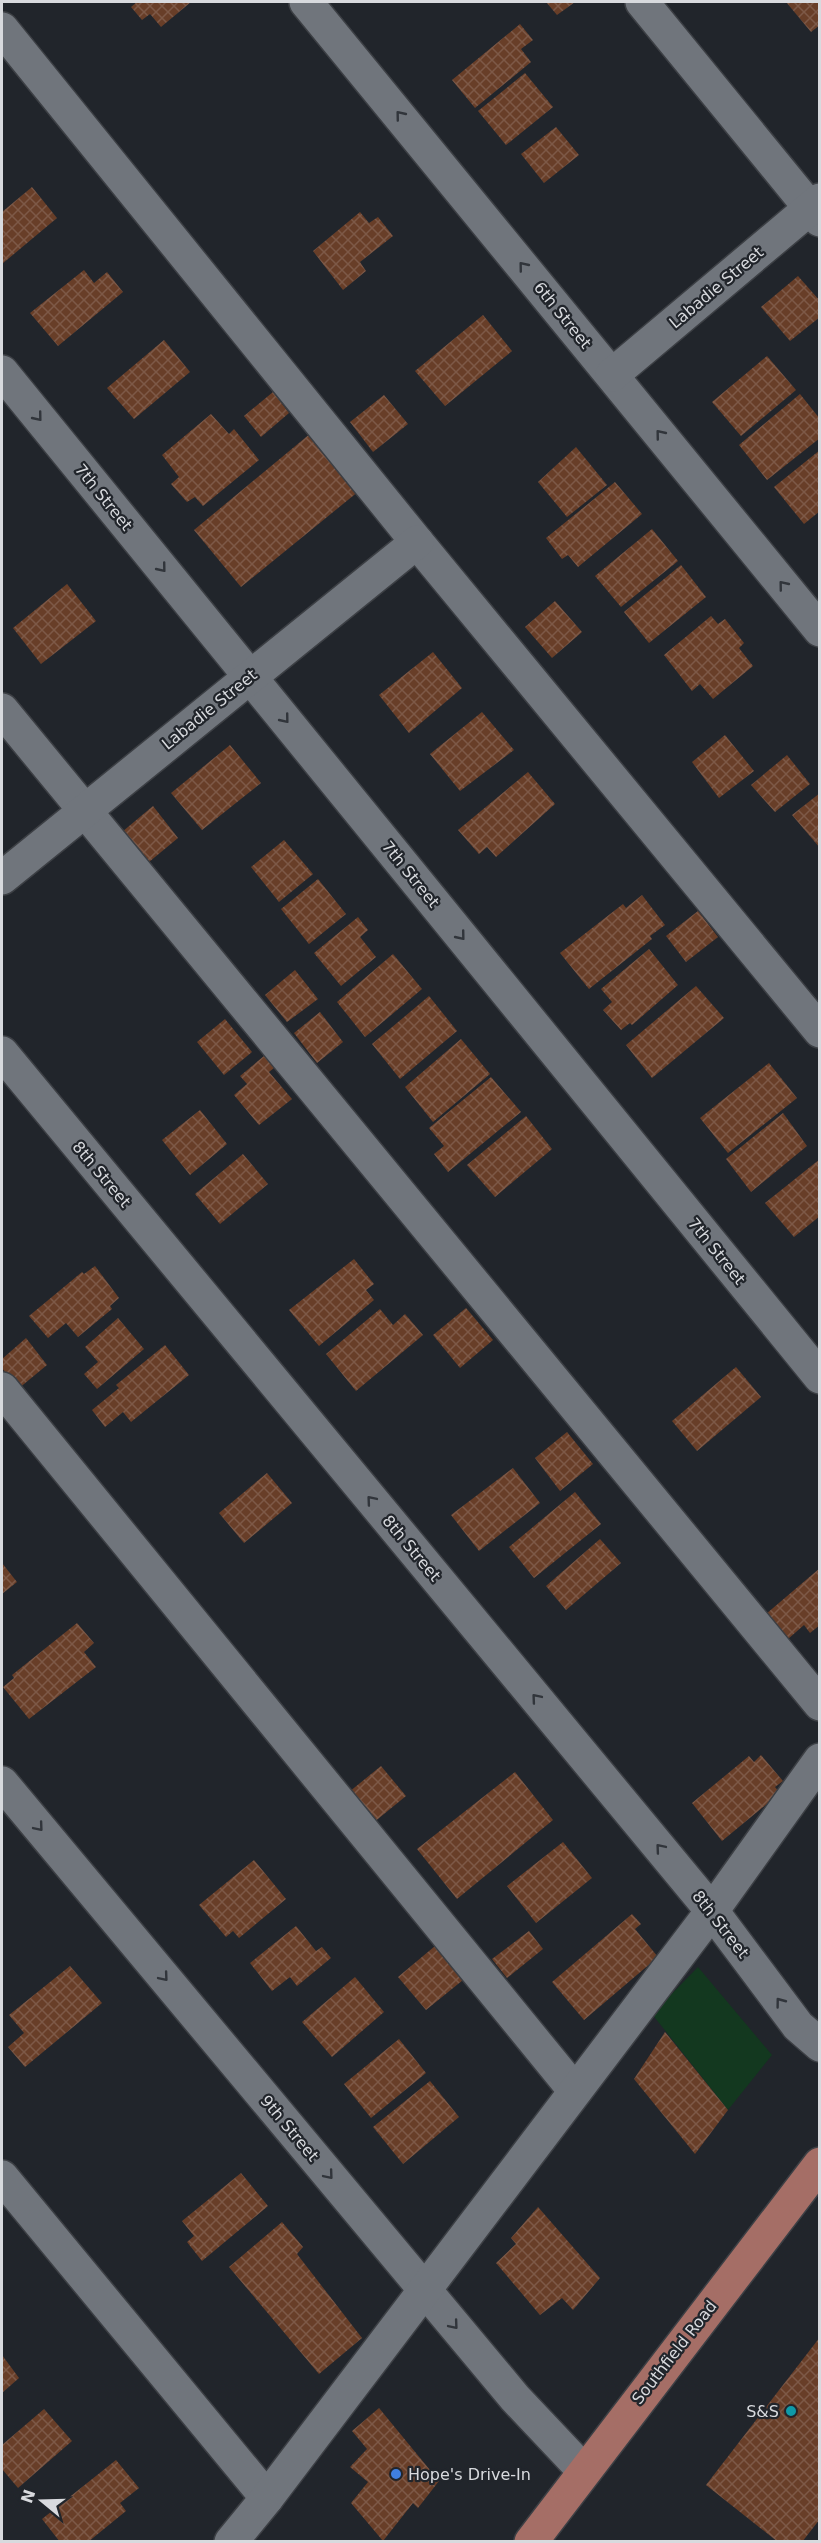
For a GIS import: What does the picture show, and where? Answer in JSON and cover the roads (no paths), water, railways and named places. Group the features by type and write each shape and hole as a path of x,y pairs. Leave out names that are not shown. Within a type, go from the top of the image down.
{"main road":[{"name":"Southfield Road","path":"531,2541 583,2470 816,2176"}],"street":[{"name":"6th Street","path":"306,2 819,630"},
{"path":"642,2 816,209"},
{"path":"2,29 417,542 819,1031"},
{"name":"Labadie Street","path":"612,375 816,209"},
{"name":"7th Street","path":"2,372 819,1377"},
{"name":"Labadie Street","path":"2,878 417,542"},
{"path":"2,710 819,1704"},
{"name":"8th Street","path":"2,1053 712,1911 798,2026 819,2045"},
{"path":"2,1389 575,2091"},
{"path":"231,2541 267,2498 712,1911 819,1760"},
{"name":"9th Street","path":"2,1783 515,2398 583,2470"},
{"path":"2,2177 267,2498"}],"place":[{"name":"S&S","path":"791,2411"},
{"name":"Hope's Drive-In","path":"396,2474"}]}
